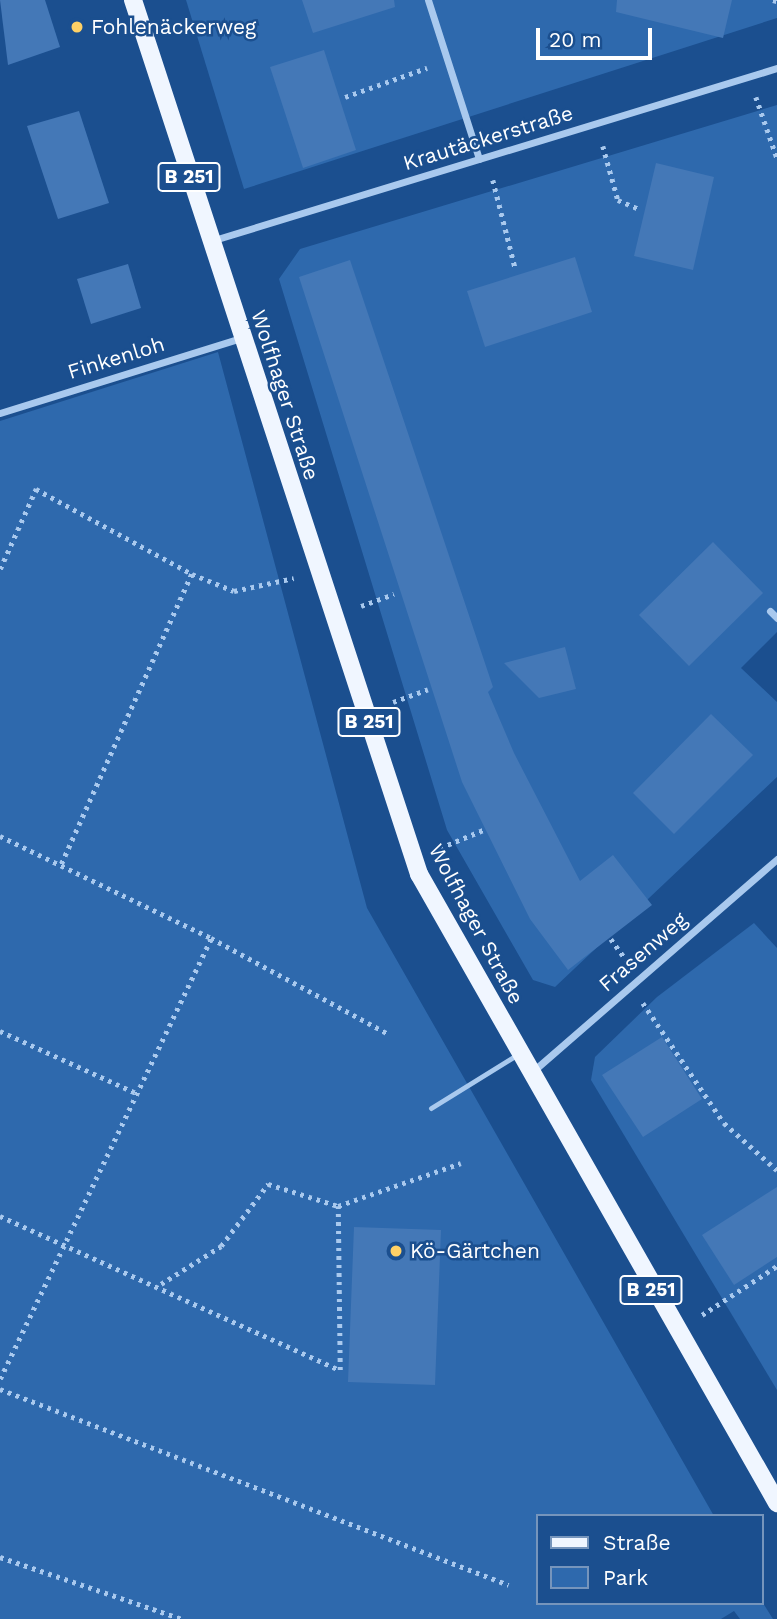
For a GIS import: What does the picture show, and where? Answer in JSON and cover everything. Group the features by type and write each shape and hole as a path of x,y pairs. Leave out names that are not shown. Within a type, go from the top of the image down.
{"main road":[{"name":"Wolfhager Straße","path":"133,0 419,874 777,1503"}],"street":[{"path":"428,0 483,158"},
{"name":"Krautäckerstraße","path":"210,242 777,68"},
{"name":"Finkenloh","path":"0,413 242,337"},
{"path":"770,611 777,618"},
{"name":"Frasenweg","path":"532,1072 777,859"}],"lane":[{"path":"431,1108 520,1053"}],"path":[{"path":"345,97 448,61"},
{"path":"751,76 777,158"},
{"path":"597,123 618,201 639,209"},
{"path":"483,158 515,267"},
{"path":"0,569 36,489 192,574 234,591 319,571"},
{"path":"61,865 192,574"},
{"path":"374,601 394,594"},
{"path":"404,699 428,689"},
{"path":"454,842 483,830"},
{"path":"0,836 211,938 387,1033"},
{"path":"0,1379 211,938"},
{"path":"611,939 621,954"},
{"path":"631,986 724,1123 777,1170"},
{"path":"0,1031 136,1093"},
{"path":"161,1284 221,1246 268,1184 338,1206 461,1163"},
{"path":"0,1216 161,1284 340,1370 338,1206"},
{"path":"712,1309 777,1266"},
{"path":"0,1390 509,1585"},
{"path":"0,1557 182,1619"}],"green space":[{"path":"186,0 777,0 777,18 244,189"},
{"path":"777,105 777,632 741,668 777,702 777,777 555,987 533,980 447,830 279,279 300,249"},
{"path":"218,352 367,908 713,1514 536,1514 536,1605 763,1603 773,1619 740,1619 734,1611 721,1619 0,1619 0,421"},
{"path":"754,923 777,948 777,1390 591,1080 595,1057 657,997"}],"building":[{"path":"0,0 45,0 60,47 8,65"},
{"path":"302,0 394,0 395,7 313,33"},
{"path":"617,0 732,0 723,38 616,12"},
{"path":"324,50 356,150 303,168 270,67"},
{"path":"79,111 109,203 58,219 27,126"},
{"path":"656,163 714,177 693,270 634,256"},
{"path":"575,257 592,312 485,347 467,291"},
{"path":"350,260 493,687 488,692 514,753 580,881 613,855 652,905 568,970 530,919 462,782 299,277"},
{"path":"128,264 141,308 91,324 77,279"},
{"path":"713,542 763,593 689,666 639,615"},
{"path":"565,647 576,689 539,698 504,663"},
{"path":"711,714 753,755 674,834 633,793"},
{"path":"662,1037 702,1099 643,1137 602,1075"},
{"path":"777,1187 777,1257 734,1285 702,1235"},
{"path":"354,1227 441,1230 435,1385 348,1382"}],"place":[{"name":"Fohlenäckerweg","path":"77,27"},
{"name":"Kö-Gärtchen","path":"396,1251"}]}
